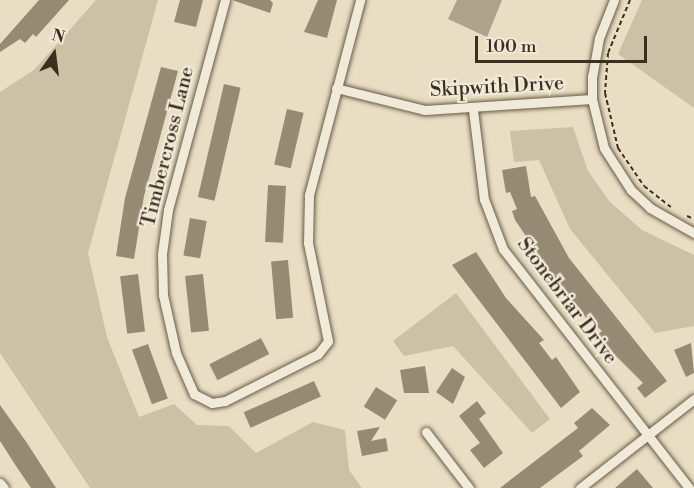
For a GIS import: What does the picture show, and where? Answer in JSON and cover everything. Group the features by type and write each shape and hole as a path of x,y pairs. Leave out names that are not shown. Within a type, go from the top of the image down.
{"street":[{"name":"Timbercross Lane","path":"225,0 168,210 162,254 170,332 191,389 206,401 235,396 318,354 328,341 312,268 308,219 312,174 336,88"},
{"path":"336,88 360,0"},
{"path":"614,0 598,39 592,99 615,170 650,208 694,233"},
{"name":"Skipwith Drive","path":"336,88 405,107 473,110 592,99"},
{"name":"Stonebriar Drive","path":"473,110 484,199 503,249 689,488"},
{"path":"580,488 694,399"},
{"path":"426,432 469,488"},
{"path":"0,483 3,488"}],"path":[{"path":"630,0 608,53 606,93 618,148 644,186 694,219"}],"shaded area":[{"path":"96,0 158,0 88,253 107,337 139,417 174,404 197,425 229,426 256,453 313,422 345,430 349,470 362,488 90,488 0,353 0,92 34,70"},
{"path":"457,0 502,0 487,37 448,19"},
{"path":"642,0 694,0 694,108 618,54"},
{"path":"573,127 588,171 610,202 642,230 694,255 694,326 655,333 570,229 539,160 514,162 510,131"},
{"path":"456,293 550,419 532,433 453,346 404,356 393,341"}],"building":[{"path":"39,0 69,0 36,37 33,34 25,43 20,39 0,52 0,44"},
{"path":"180,0 203,0 196,27 174,22"},
{"path":"232,0 270,0 273,3 270,13"},
{"path":"318,0 337,0 327,38 304,32"},
{"path":"161,67 178,71 144,196 134,259 116,256 125,198"},
{"path":"224,84 241,88 214,201 198,197"},
{"path":"287,109 304,113 291,168 274,165"},
{"path":"526,166 531,197 535,196 569,258 667,381 645,398 637,388 643,383 596,336 602,331 573,306 515,220 512,211 517,209 510,192 506,193 502,170"},
{"path":"268,185 286,186 283,243 265,242"},
{"path":"190,218 207,221 200,258 183,255"},
{"path":"476,252 506,298 544,340 539,343 552,360 556,357 580,392 561,408 452,265"},
{"path":"288,260 293,318 276,319 271,261"},
{"path":"138,274 145,332 127,334 120,276"},
{"path":"203,274 209,331 191,333 185,276"},
{"path":"261,338 269,354 217,380 209,364"},
{"path":"691,343 694,373 686,377 674,350"},
{"path":"148,344 168,399 152,404 132,350"},
{"path":"425,366 429,393 404,393 400,370"},
{"path":"452,368 465,377 453,404 436,392"},
{"path":"314,381 321,397 251,428 244,412"},
{"path":"376,387 397,400 385,420 364,407"},
{"path":"477,401 486,413 479,419 503,453 484,468 470,450 480,443 459,416"},
{"path":"0,405 56,488 31,488 16,466 0,441"},
{"path":"592,408 610,425 579,451 583,456 540,488 500,488 578,428 574,423"},
{"path":"380,427 371,441 386,438 388,451 362,456 357,431"},
{"path":"637,469 653,488 615,488"}]}
